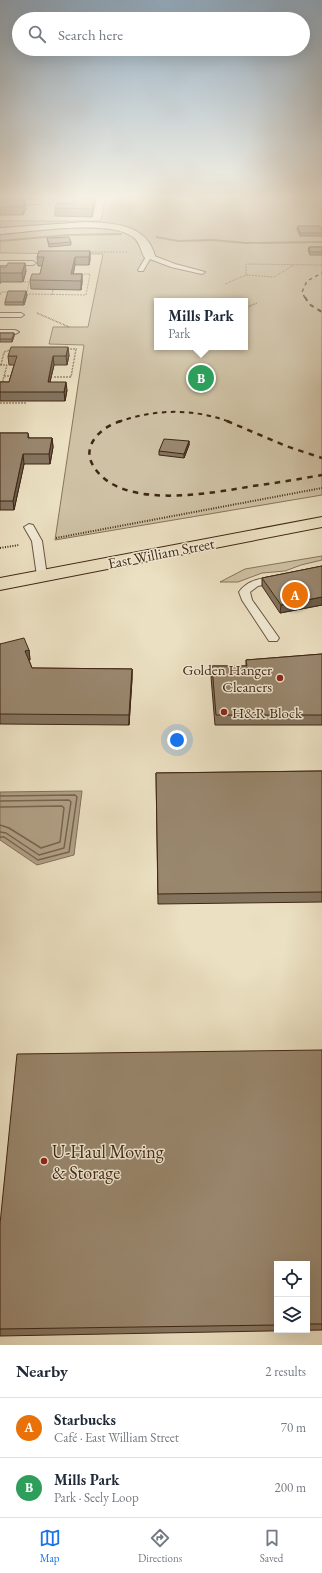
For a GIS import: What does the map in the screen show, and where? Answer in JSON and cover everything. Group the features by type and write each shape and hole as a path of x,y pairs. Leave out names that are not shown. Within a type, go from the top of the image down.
{"main road":[{"name":"East William Street","path":"0,584 322,522"}],"lane":[{"path":"141,270 145,262"},
{"path":"164,262 173,266 202,272"},
{"path":"0,263 33,263"},
{"path":"0,314 21,315"},
{"path":"0,332 15,332"},
{"path":"29,527 37,541 42,576"},
{"path":"273,638 244,592 247,587 253,584 292,576"}],"path":[{"path":"246,275 246,264 322,265"},
{"path":"225,284 246,275 274,277 294,265"},
{"path":"27,292 29,294 86,295 90,274 76,274"},
{"path":"24,282 31,282"},
{"path":"52,294 53,290"},
{"path":"0,295 1,292 14,292"},
{"path":"28,300 29,294"},
{"path":"248,307 257,303"},
{"path":"33,311 69,327"},
{"path":"54,377 71,377 76,349 65,349 66,345"},
{"path":"0,353 14,349"},
{"path":"0,389 7,365 0,365 4,353"},
{"path":"4,376 12,376"},
{"path":"0,403 26,403"},
{"path":"0,548 322,488"}],"shaded area":[{"path":"101,262 322,262 322,495 55,540 84,345 49,344 53,327 88,327"},
{"path":"322,556 322,560 285,571 262,573 238,582 220,582 245,569"}],"water":[{"path":"82,791 74,855 37,865 0,840 0,792"}],"building":[{"path":"43,262 74,262 71,274 82,274 81,281 30,280 32,274 40,274"},
{"path":"8,263 25,263 22,273 0,273 0,267 6,267"},
{"path":"8,291 26,291 23,302 5,302"},
{"path":"0,333 14,333 12,339 0,339"},
{"path":"11,347 68,347 66,356 53,356 48,382 66,382 64,392 0,392 0,382 9,382 17,356 8,356"},
{"path":"0,433 28,433 28,438 52,438 49,454 23,454 13,501 0,501"},
{"path":"164,439 189,441 184,454 159,451"},
{"path":"322,566 322,597 281,605 262,578"},
{"path":"24,638 29,650 25,651 32,668 132,669 129,715 0,714 0,644"},
{"path":"322,654 322,715 216,715 212,666 247,666 246,660"},
{"path":"322,771 322,892 158,894 156,773"},
{"path":"322,1050 322,1324 310,1324 310,1261 274,1261 274,1325 0,1329 0,1224 17,1054"}],"railway":[{"path":"305,298 302,292 307,281 322,273"},
{"path":"305,297 309,304 322,312"},
{"path":"120,422 160,413 188,412 216,417 230,422"},
{"path":"227,421 286,446 322,458"},
{"path":"120,422 111,425 98,434 92,443 89,454 91,462 96,470 110,482 127,490 170,496 193,495 322,475"}],"place":[{"name":"Mills Park","path":"201,378"},
{"name":"Starbucks","path":"295,595"},
{"name":"Golden Hanger Cleaners","path":"280,678"},
{"name":"H&R Block","path":"224,712"},
{"name":"U-Haul Moving & Storage","path":"44,1161"}]}
